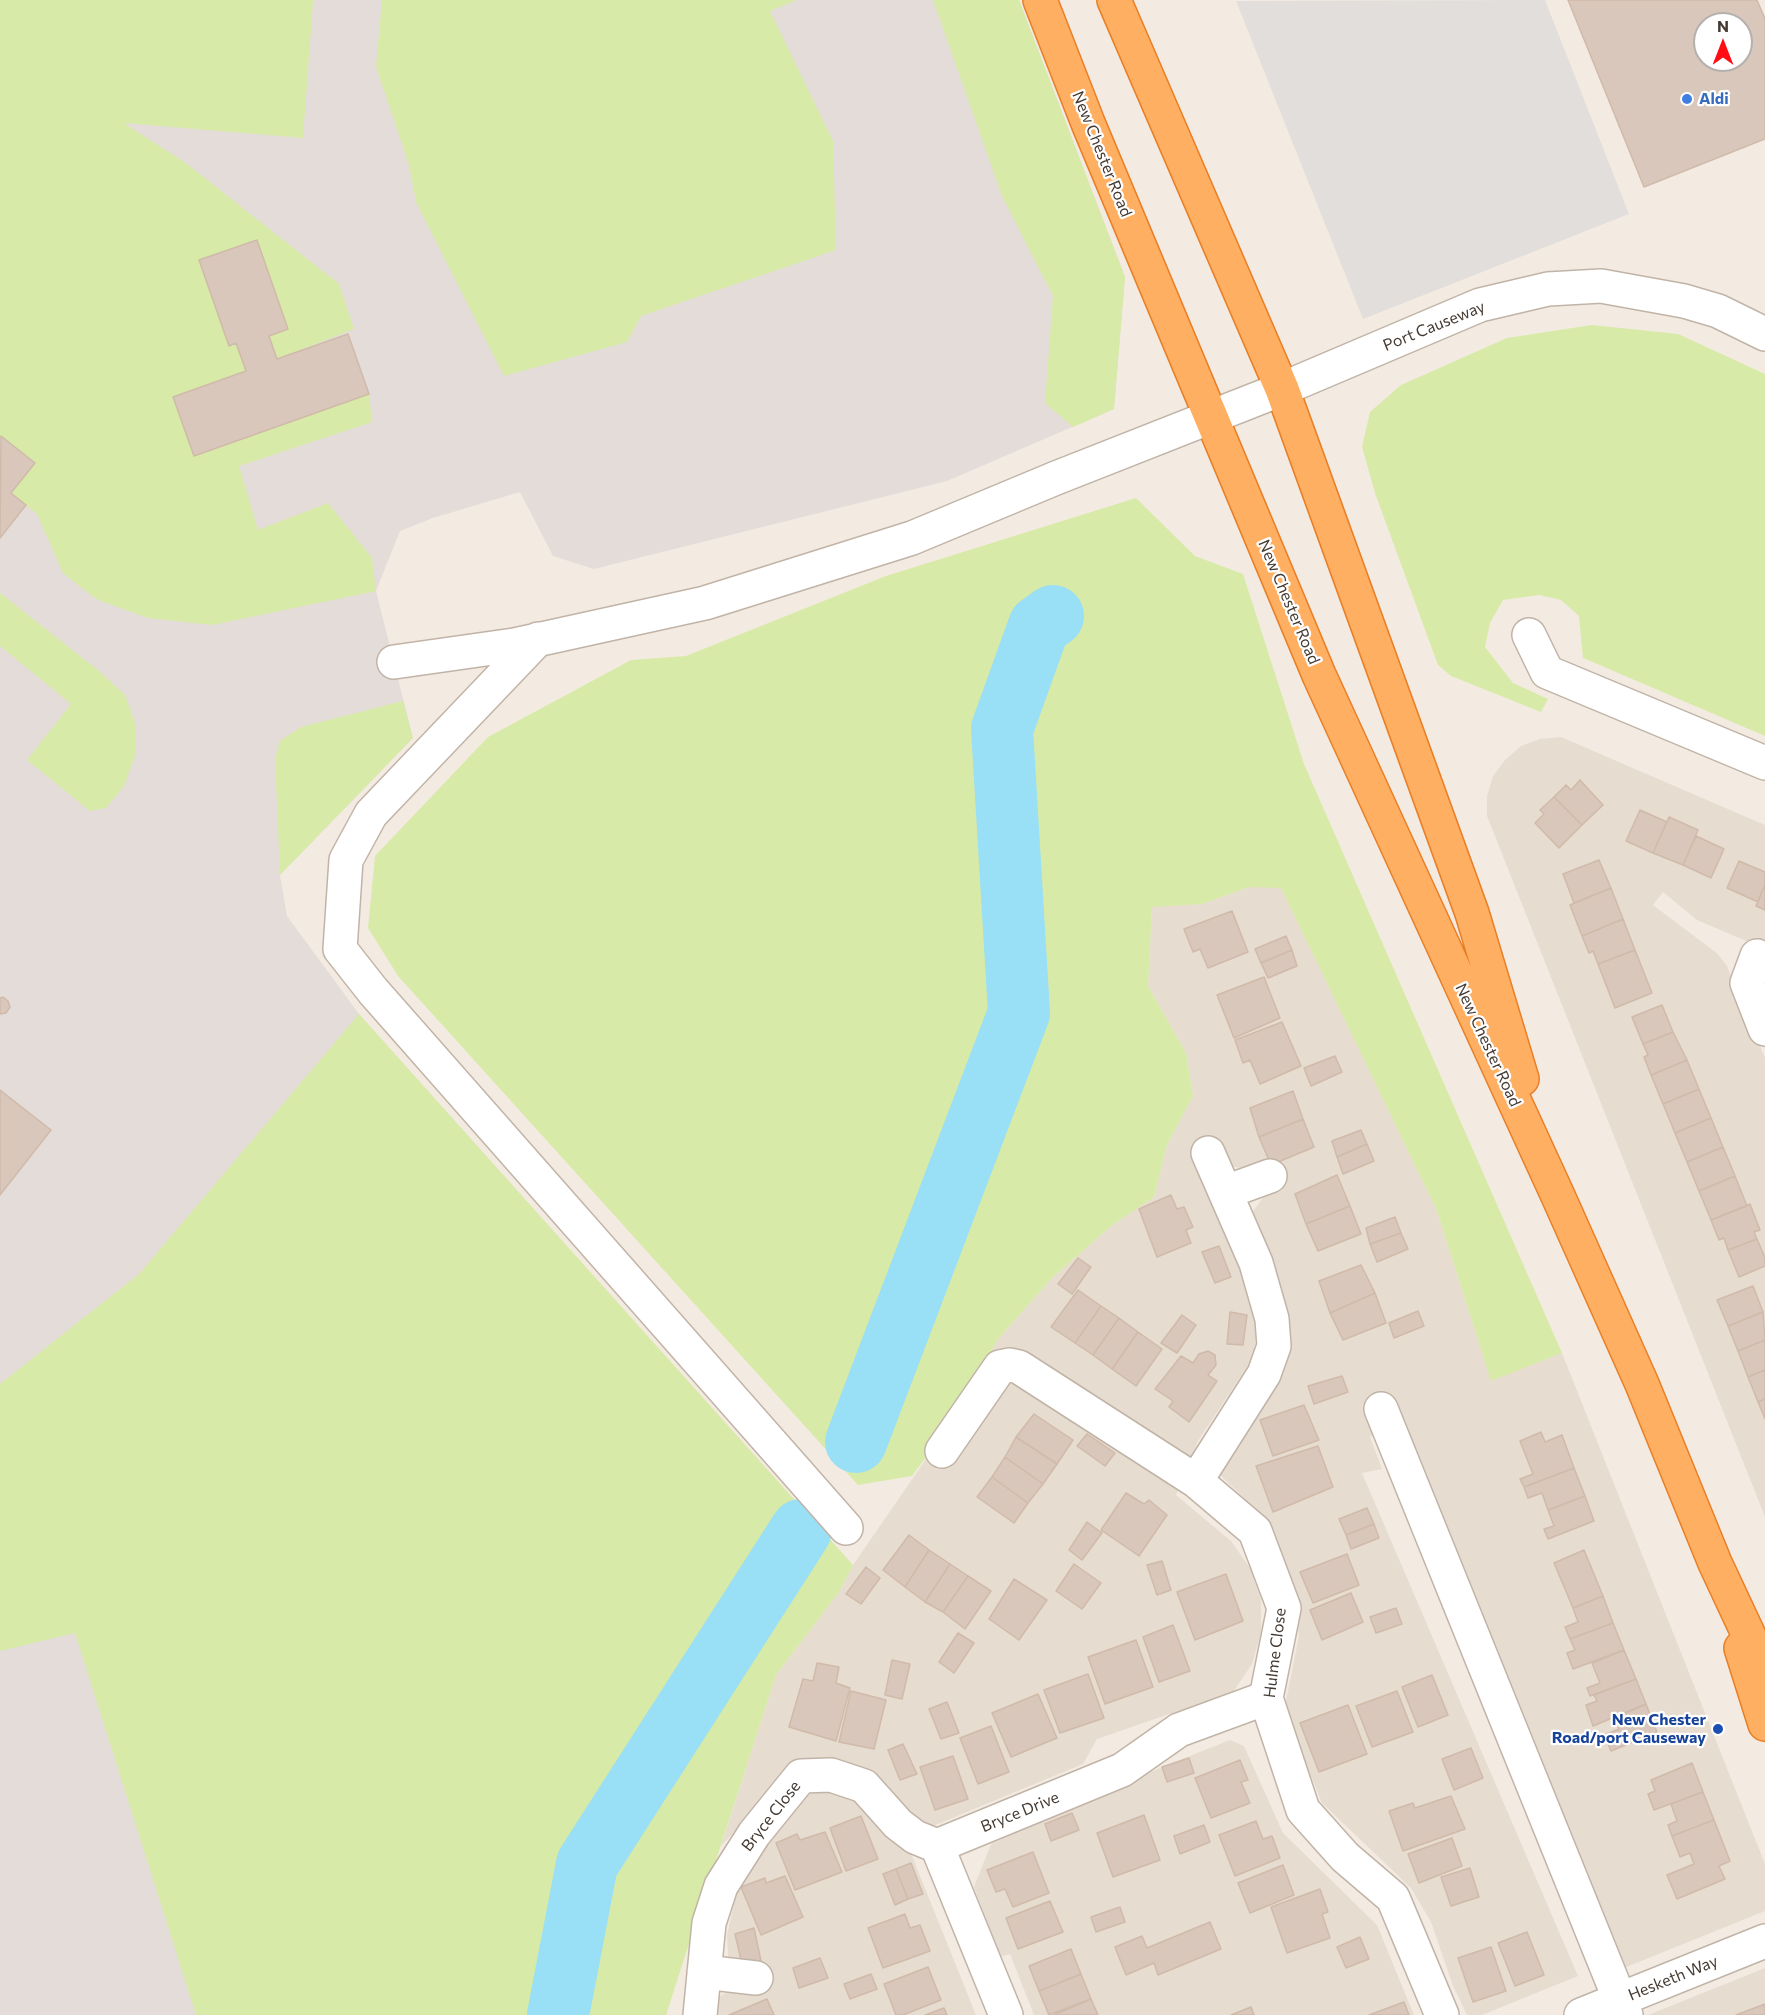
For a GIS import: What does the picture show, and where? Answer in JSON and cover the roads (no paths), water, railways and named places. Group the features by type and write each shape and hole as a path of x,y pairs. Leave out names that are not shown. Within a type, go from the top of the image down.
{"highway":[{"name":"New Chester Road","path":"1040,0 1088,123 1319,675 1558,1196 1642,1384 1714,1563 1765,1670"},
{"name":"New Chester Road","path":"1114,0 1282,389 1472,913 1558,1196"},
{"name":"New Chester Road","path":"1714,1563 1765,1724"}],"street":[{"name":"Port Causeway","path":"394,662 538,639 705,603 912,538 1282,389 1480,305 1548,289 1601,286 1675,299 1718,311 1765,334"},
{"path":"1529,635 1547,672 1765,763"},
{"path":"538,639 371,814 346,860 341,904 340,949 373,991 846,1528"},
{"path":"1765,960 1757,956 1747,983 1765,1029"},
{"path":"1196,1481 1264,1374 1274,1346 1272,1319 1256,1263 1208,1153"},
{"path":"1226,1192 1270,1176"},
{"name":"Hulme Close","path":"942,1451 1000,1368 1010,1365 1196,1481 1255,1531 1284,1608 1266,1698 1303,1810 1345,1857 1394,1898 1442,2015"},
{"path":"1381,1409 1623,2007"},
{"name":"Bryce Drive","path":"937,1846 1122,1770 1179,1730 1266,1698"},
{"name":"Bryce Close","path":"700,2015 709,1923 721,1886 754,1834 801,1776 831,1775 864,1786 898,1824 915,1837 937,1846"},
{"path":"937,1846 1006,2015"},
{"name":"Hesketh Way","path":"1581,2015 1623,2007 1765,1941"},
{"path":"704,1972 756,1978"}],"waterway":[{"path":"856,1442 1019,1013 1002,729 1039,626 1053,616"},
{"path":"558,2015 587,1864 801,1530"}],"place":[{"name":"Aldi","path":"1687,99"},
{"name":"New Chester Road/port Causeway","path":"1718,1729"}]}
